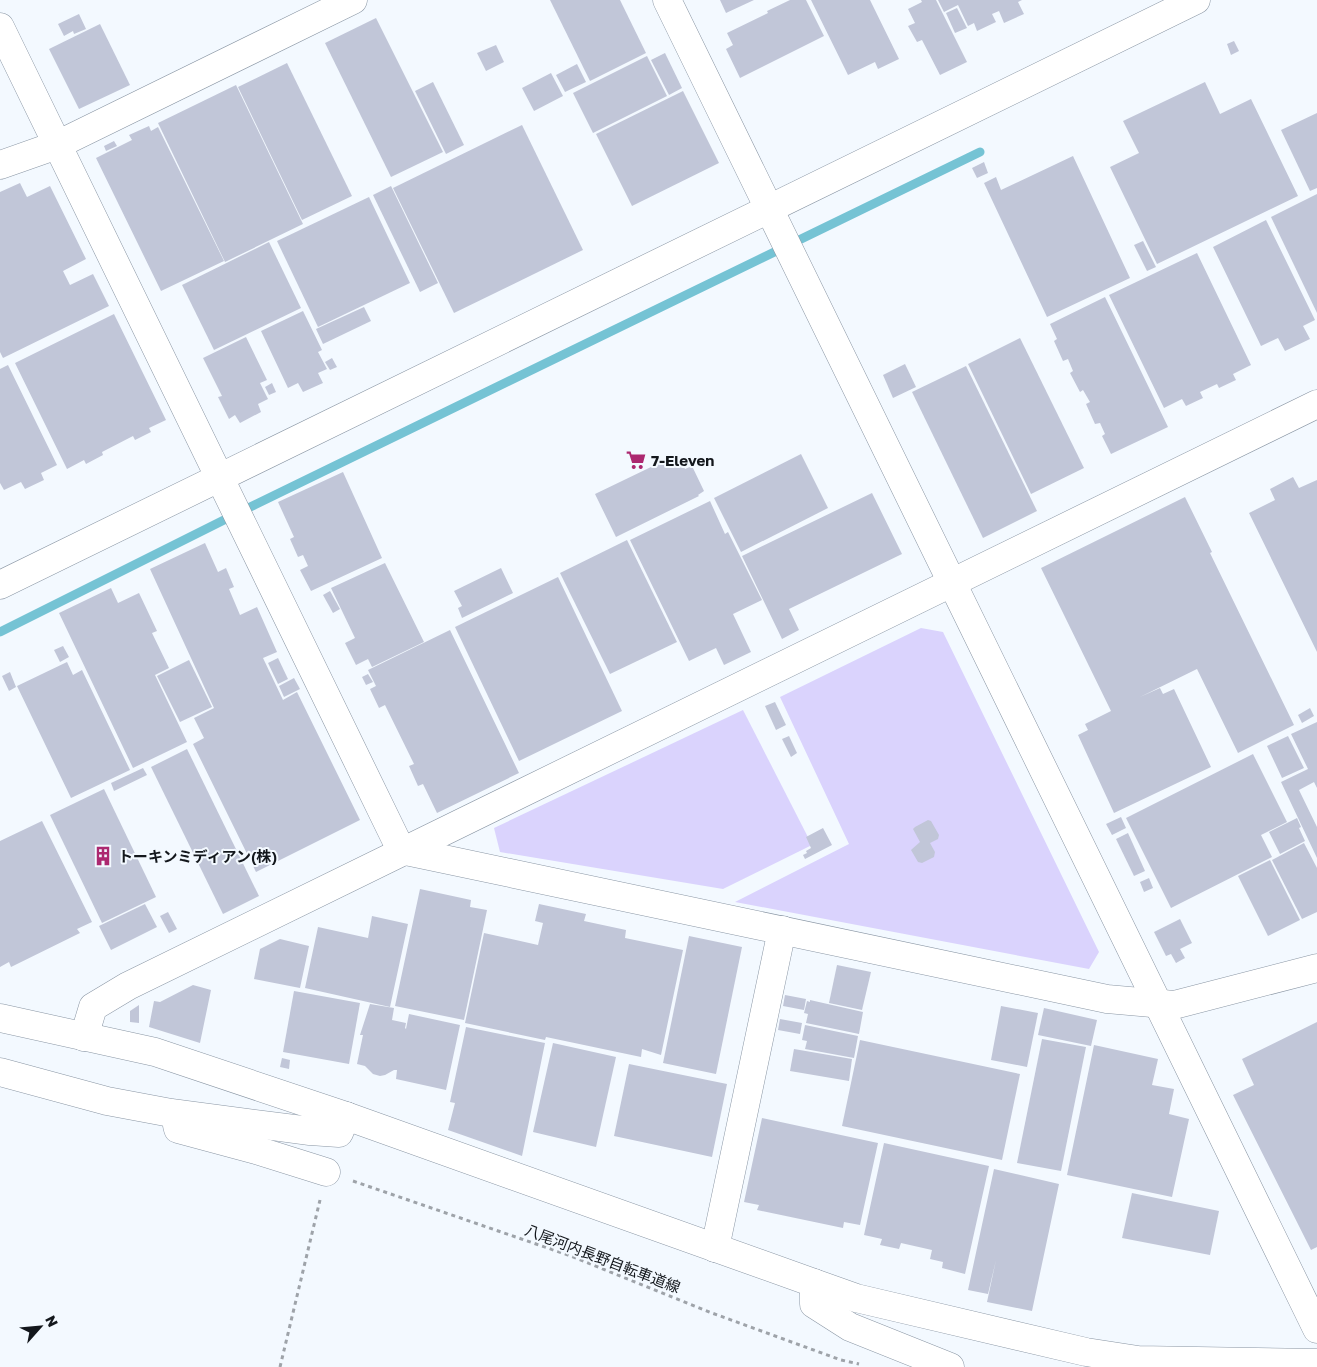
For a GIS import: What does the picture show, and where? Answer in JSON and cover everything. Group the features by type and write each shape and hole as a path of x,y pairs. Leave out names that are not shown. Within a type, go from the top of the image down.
{"street":[{"path":"0,165 57,145 353,0"},
{"path":"667,0 1317,1329"},
{"path":"0,586 1196,0"},
{"path":"0,27 401,850 1106,999 1174,1005 1317,968"},
{"path":"84,1036 93,1008 128,986 1317,404"},
{"path":"715,1248 782,930"},
{"path":"0,1018 155,1052 346,1116 856,1298 1086,1352 1138,1360 1317,1364"},
{"path":"0,1072 107,1101 171,1113 310,1131 339,1133 346,1116"},
{"path":"171,1113 178,1129 256,1150 323,1185"},
{"path":"814,1283 814,1304 850,1327 950,1367"}],"path":[{"name":"八尾河内長野自転車道線","path":"323,1185 397,1195 568,1254 712,1313 841,1360 863,1365"},
{"path":"280,1367 323,1185"}],"shaded area":[{"path":"921,628 943,632 1099,952 1089,969 735,902 849,844 780,697"},
{"path":"743,710 812,845 723,889 500,852 494,828"}],"building":[{"path":"550,0 620,0 646,53 590,81"},
{"path":"720,0 754,0 726,13"},
{"path":"790,0 806,0 824,36 740,78 726,49 733,45 727,33"},
{"path":"811,0 870,0 899,59 878,69 875,62 848,75"},
{"path":"921,0 936,0 967,62 940,75 922,40 917,42 908,26 915,23 908,9 922,2"},
{"path":"938,0 1022,0 1018,2 1024,14 1004,23 999,11 992,14 996,22 977,31 974,23 968,26 958,5 944,12"},
{"path":"957,8 967,28 955,33 946,13"},
{"path":"79,14 86,29 74,34 73,31 64,36 58,24"},
{"path":"376,18 443,152 391,177 325,43"},
{"path":"100,24 130,85 79,109 49,49"},
{"path":"1234,41 1239,51 1231,55 1227,44"},
{"path":"496,45 504,62 486,71 477,53"},
{"path":"665,53 682,88 669,95 651,60"},
{"path":"647,56 667,96 593,133 573,93"},
{"path":"287,63 352,196 302,220 238,87"},
{"path":"577,64 586,82 565,92 556,75"},
{"path":"551,73 563,96 534,111 522,88"},
{"path":"433,82 464,145 446,154 415,91"},
{"path":"1205,82 1220,114 1251,99 1298,196 1157,264 1110,167 1139,153 1123,121"},
{"path":"236,85 303,224 225,262 158,123"},
{"path":"683,91 719,163 632,206 596,134"},
{"path":"1317,113 1317,188 1310,191 1281,130"},
{"path":"522,125 583,250 454,313 393,188"},
{"path":"149,126 151,131 158,127 224,261 161,291 96,158 132,140 129,135"},
{"path":"114,141 117,146 106,151 104,146"},
{"path":"1073,156 1130,278 1047,317 984,183 996,177 1001,190"},
{"path":"984,162 988,173 977,178 972,168"},
{"path":"20,183 27,197 50,186 86,259 63,271 70,285 93,274 109,306 3,358 0,352 0,192"},
{"path":"391,186 438,283 420,292 373,195"},
{"path":"1317,194 1317,313 1271,217"},
{"path":"369,197 410,283 318,327 277,241"},
{"path":"1266,220 1315,320 1303,326 1310,339 1285,351 1278,338 1261,346 1213,247"},
{"path":"1143,241 1156,267 1147,271 1134,245"},
{"path":"269,242 301,308 214,350 182,285"},
{"path":"1197,253 1251,365 1233,374 1236,380 1219,388 1217,384 1200,392 1203,398 1186,406 1182,399 1164,408 1109,295"},
{"path":"1105,297 1168,427 1111,454 1102,436 1105,434 1100,423 1095,424 1086,404 1090,402 1083,390 1080,392 1070,373 1073,371 1068,359 1063,361 1054,341 1057,339 1050,324"},
{"path":"364,307 371,321 323,344 316,329"},
{"path":"303,311 322,350 318,352 327,369 318,373 323,383 303,392 298,383 288,388 261,331"},
{"path":"114,314 166,420 149,428 151,432 135,440 133,436 102,452 103,455 86,464 84,460 67,469 15,363"},
{"path":"246,337 267,380 260,383 268,399 258,404 261,412 240,423 235,415 229,419 218,397 222,396 203,358"},
{"path":"1020,338 1084,468 1031,494 968,364"},
{"path":"332,358 337,367 330,370 325,362"},
{"path":"905,364 916,387 893,398 883,375"},
{"path":"8,365 57,465 41,473 44,480 25,489 21,482 4,490 0,483 0,369"},
{"path":"966,366 1037,511 983,538 912,392"},
{"path":"272,383 276,392 269,395 265,387"},
{"path":"678,454 685,469 692,466 704,491 699,496 616,537 595,494"},
{"path":"801,454 828,508 741,552 714,498"},
{"path":"343,472 382,558 311,591 300,570 308,566 303,555 298,557 290,539 294,537 278,502"},
{"path":"1293,477 1299,488 1317,480 1317,652 1249,513 1275,500 1270,489"},
{"path":"872,493 902,554 789,609 799,630 782,639 742,556"},
{"path":"1185,497 1212,552 1210,553 1294,725 1238,753 1197,669 1140,697 1160,688 1163,694 1174,689 1211,767 1114,813 1078,735 1088,730 1085,724 1111,711 1041,568"},
{"path":"710,501 725,534 728,532 762,600 733,614 751,652 724,665 716,648 689,661 630,540"},
{"path":"627,540 677,642 610,674 560,573"},
{"path":"205,543 218,572 226,568 234,587 229,589 240,615 257,607 277,652 263,658 283,700 297,692 360,820 256,872 193,744 204,738 194,718 214,708 150,569"},
{"path":"385,563 424,642 372,667 368,659 356,665 345,643 355,638 331,588"},
{"path":"501,568 513,593 462,618 458,608 462,606 454,591"},
{"path":"558,577 622,711 519,761 455,627"},
{"path":"111,588 118,603 139,593 157,631 152,633 169,668 155,675 187,742 133,768 59,613"},
{"path":"330,591 340,609 333,613 323,595"},
{"path":"450,630 519,773 437,813 423,784 418,786 409,766 414,764 385,705 379,708 370,689 376,686 368,670"},
{"path":"63,646 69,657 60,662 54,650"},
{"path":"278,658 288,679 278,684 268,663"},
{"path":"189,660 212,707 180,722 157,676"},
{"path":"67,662 73,675 82,670 130,770 71,798 17,686"},
{"path":"10,672 16,687 9,691 2,676"},
{"path":"368,674 373,682 366,685 362,677"},
{"path":"294,678 300,689 284,697 279,686"},
{"path":"775,702 786,725 776,730 765,706"},
{"path":"1310,708 1314,716 1302,723 1298,715"},
{"path":"1317,722 1317,788 1314,782 1299,790 1317,827 1317,858 1281,782 1308,769 1291,734"},
{"path":"789,736 797,753 791,757 782,739"},
{"path":"1288,736 1304,768 1282,778 1267,746"},
{"path":"187,749 259,896 223,914 151,767"},
{"path":"1253,754 1287,822 1261,835 1272,857 1171,908 1126,818"},
{"path":"143,768 147,775 114,791 111,783"},
{"name":"トーキンミディアン(株)","path":"104,789 156,897 102,923 50,815"},
{"path":"1121,817 1126,828 1112,835 1106,824"},
{"path":"1297,818 1305,841 1280,854 1269,832"},
{"path":"928,820 931,821 939,835 938,839 930,843 935,852 934,857 922,863 918,862 911,850 920,842 913,829"},
{"path":"42,821 92,922 77,929 80,933 11,967 9,962 0,967 0,841"},
{"path":"823,828 832,845 805,859 803,855 811,848 806,837"},
{"path":"1128,833 1145,871 1134,876 1116,839"},
{"path":"1304,843 1317,868 1317,912 1302,919 1272,860"},
{"path":"1270,860 1300,920 1268,936 1238,876"},
{"path":"1149,878 1153,888 1144,892 1140,882"},
{"path":"420,889 471,900 470,907 487,910 464,1020 395,1006"},
{"path":"145,904 157,927 111,950 99,926"},
{"path":"539,904 586,914 584,921 626,930 625,938 683,950 661,1055 642,1049 641,1057 546,1037 545,1040 465,1023 484,933 538,945 543,923 535,921"},
{"path":"168,912 177,929 169,933 160,916"},
{"path":"372,916 408,924 390,1007 305,988 318,927 368,938"},
{"path":"1180,919 1192,943 1180,949 1185,958 1176,963 1171,954 1166,956 1154,932"},
{"path":"689,936 742,947 716,1074 663,1063"},
{"path":"280,939 309,946 300,988 254,979 260,949"},
{"path":"837,965 871,972 862,1010 829,1003"},
{"path":"193,985 211,990 200,1043 149,1027 154,1001 160,1002"},
{"path":"294,991 360,1003 349,1064 283,1052"},
{"path":"785,995 806,999 804,1010 783,1006"},
{"path":"810,1000 863,1012 859,1034 806,1023 808,1014 804,1013 807,1001 810,1002"},
{"path":"370,1004 394,1008 392,1020 406,1023 406,1029 409,1014 460,1025 446,1090 396,1079 397,1070 380,1076 373,1074 365,1066 357,1064 363,1035 360,1035"},
{"path":"139,1005 139,1023 130,1022 130,1011"},
{"path":"1001,1006 1038,1013 1027,1067 991,1060"},
{"path":"1044,1008 1097,1020 1091,1046 1038,1035"},
{"path":"780,1019 802,1023 800,1034 778,1030"},
{"path":"1317,1022 1317,1247 1311,1250 1233,1095 1254,1085 1242,1059"},
{"path":"805,1025 858,1036 854,1058 805,1049 807,1041 802,1040"},
{"path":"466,1027 545,1043 522,1156 448,1130 455,1103 450,1102"},
{"path":"1042,1039 1086,1047 1061,1171 1017,1163"},
{"path":"860,1040 1020,1074 1002,1160 842,1126"},
{"path":"553,1043 616,1057 596,1147 533,1132"},
{"path":"1094,1045 1158,1059 1152,1085 1174,1089 1169,1114 1189,1119 1172,1197 1067,1175"},
{"path":"794,1049 852,1059 849,1081 790,1071"},
{"path":"282,1058 290,1060 289,1069 280,1067"},
{"path":"629,1064 727,1084 712,1157 614,1136"},
{"path":"762,1118 878,1143 860,1225 844,1222 843,1228 757,1210 759,1205 744,1202"},
{"path":"884,1143 989,1166 965,1274 942,1268 943,1262 930,1259 932,1250 901,1243 899,1249 880,1245 882,1239 864,1235"},
{"path":"994,1169 1059,1184 1032,1311 987,1302 996,1260 988,1294 968,1290"},
{"path":"1132,1193 1219,1211 1210,1255 1122,1238"}],"waterway":[{"path":"0,632 244,510 980,152"}],"place":[{"name":"7-Eleven","path":"636,460"},
{"name":"トーキンミディアン(株)","path":"103,856"}]}
